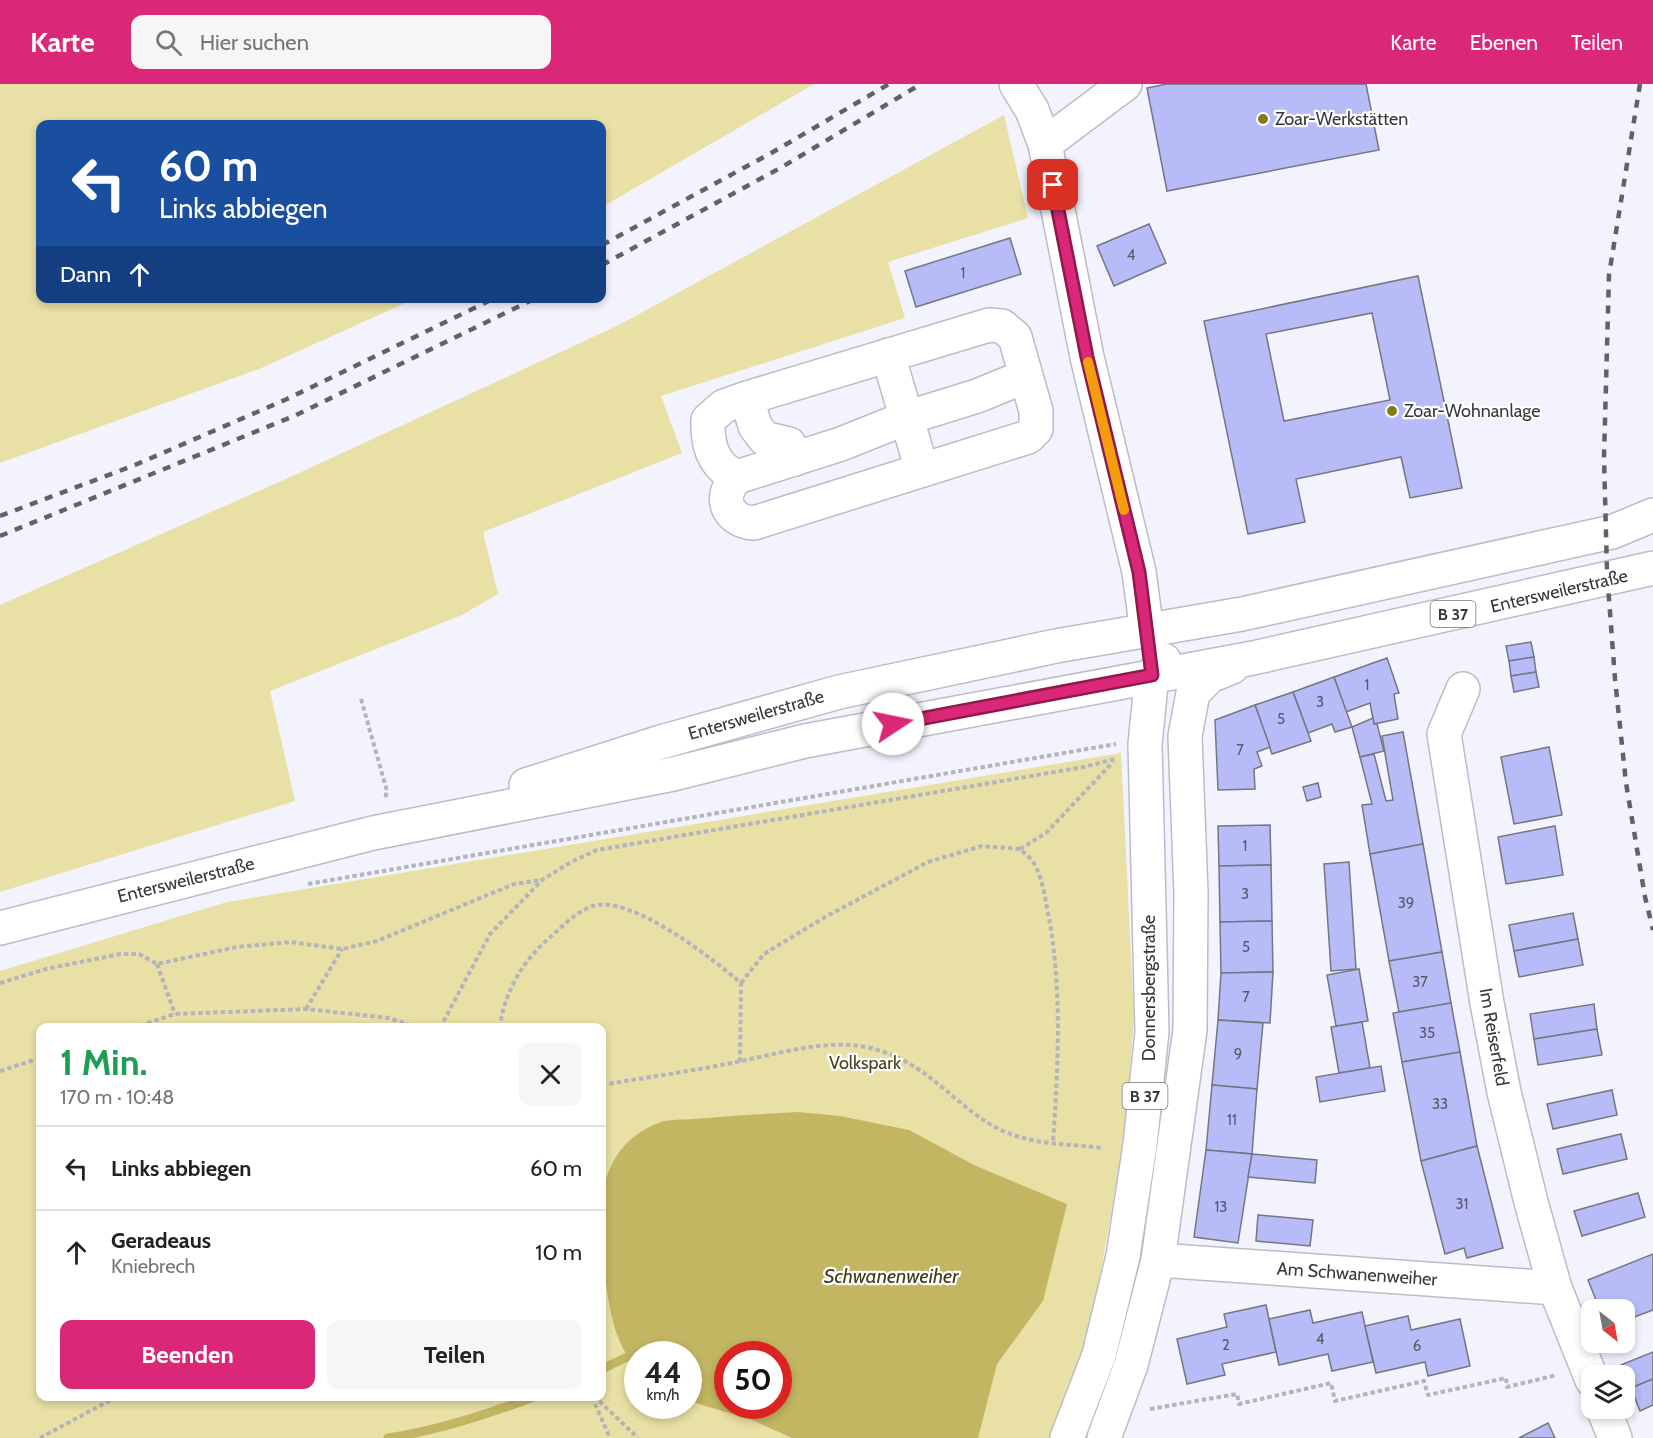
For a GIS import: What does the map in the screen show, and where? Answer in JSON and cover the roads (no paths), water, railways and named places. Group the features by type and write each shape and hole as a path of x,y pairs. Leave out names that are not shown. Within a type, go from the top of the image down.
{"main road":[{"path":"1016,84 1032,110 1045,144 1087,357 1139,572 1152,675 1185,735"},
{"path":"1045,144 1125,84"},
{"path":"736,477 724,471 714,458 707,438 708,420 724,406 989,325 1002,326 1015,337 1036,411 1036,429 1028,437 754,523 740,522 731,513 726,500 729,485 736,477 841,444 906,418 977,396 1026,376"},
{"path":"888,355 922,470"},
{"path":"747,398 755,426 764,438 789,444 795,459"},
{"path":"1152,675 1172,650 1187,637 1242,614 1612,532 1653,515"},
{"name":"Entersweilerstraße","path":"0,928 373,833 673,774 805,741 1252,658 1653,568"},
{"name":"Entersweilerstraße","path":"373,833 661,742 839,692 1056,646 1242,614"},
{"name":"Donnersbergstraße","path":"1104,1438 1131,1365 1158,1260 1190,1030 1191,893 1185,735 1193,693 1210,676 1252,658"},
{"name":"Donnersbergstraße","path":"1067,1438 1099,1355 1118,1278 1141,1134 1152,1032 1145,744 1152,675"},
{"name":"Im Reiserfeld","path":"1463,689 1444,734 1487,1003 1516,1147 1555,1288 1586,1365"},
{"name":"Am Schwanenweiher","path":"1158,1260 1555,1288"},
{"path":"1608,1419 1616,1438"}],"water":[{"name":"Schwanenweiher","path":"798,1112 840,1116 909,1130 976,1166 1067,1204 1043,1301 997,1364 978,1438 792,1438 749,1419 792,1419 792,1341 714,1341 714,1409 702,1405 702,1341 624,1341 624,1349 613,1321 606,1282 606,1180 612,1164 624,1147 640,1133 665,1121"}],"waterway":[{"path":"606,1367 624,1358"},
{"path":"388,1438 463,1421 523,1401"}],"railway":[{"path":"606,243 773,152 889,84"},
{"path":"606,263 782,167 921,84"},
{"path":"1640,84 1609,275 1604,457 1607,572 1615,679 1626,783 1645,897 1653,930"},
{"path":"0,516 135,465 287,399 485,303"},
{"path":"0,536 294,416 526,303"}],"place":[{"name":"Zoar-Werkstätten","path":"1263,119"},
{"name":"Zoar-Wohnanlage","path":"1392,411"}],"park label":[{"name":"Volkspark","path":"865,1063"}]}
